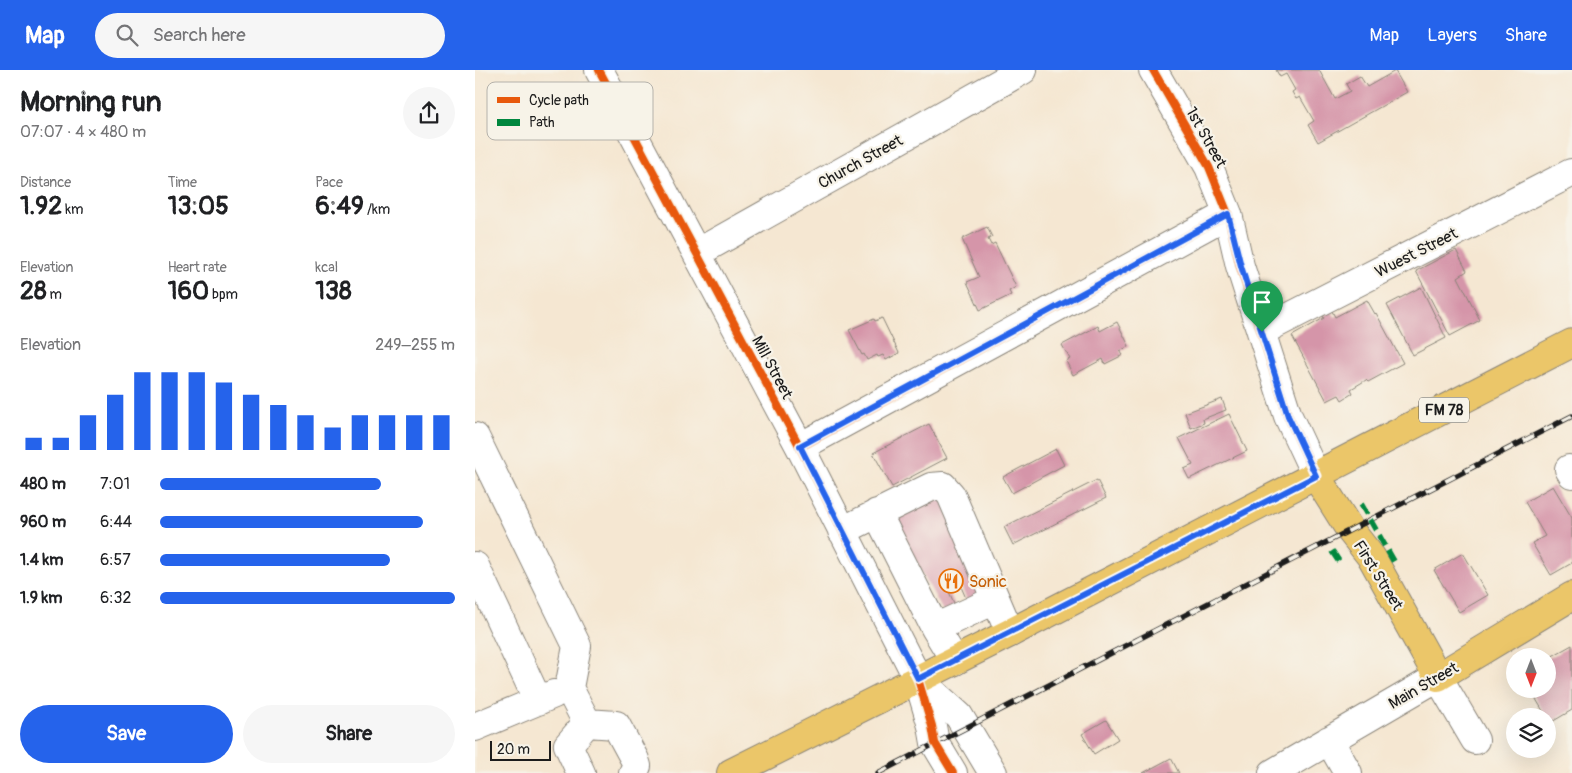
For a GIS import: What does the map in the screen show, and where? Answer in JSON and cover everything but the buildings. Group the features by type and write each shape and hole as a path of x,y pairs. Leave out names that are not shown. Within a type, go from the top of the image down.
{"main road":[{"name":"FM 78","path":"731,773 1010,633 1572,343"},
{"name":"First Street","path":"1316,476 1350,530 1371,558 1438,677"},
{"name":"Main Street","path":"1438,677 1572,596"}],"street":[{"name":"Mill Street","path":"599,70 605,82"},
{"name":"Church Street","path":"697,253 1023,70"},
{"name":"1st Street","path":"1153,70 1209,167 1228,214 1241,266 1288,416 1316,476"},
{"name":"Mill Street","path":"636,140 800,446 918,679"},
{"name":"Wuest Street","path":"1262,332 1571,173"},
{"path":"800,446 1228,214"},
{"path":"475,438 577,646 569,688 587,723"},
{"path":"842,530 931,487 943,486 951,495 1010,633"},
{"path":"877,513 935,628 955,661"},
{"path":"475,566 538,701"},
{"path":"935,628 995,600"},
{"path":"1438,677 1475,740"},
{"name":"Main Street","path":"1273,773 1438,677"},
{"path":"918,679 935,743 953,773"},
{"path":"918,679 959,716 993,773"},
{"path":"475,727 569,688"},
{"path":"581,773 568,745 587,723"},
{"path":"587,723 616,725 635,760 637,766 633,773"},
{"path":"1329,740 1348,773"}],"railway":[{"path":"878,773 1572,416"}],"marked path":[{"path":"1361,504 1396,565"},
{"path":"1332,551 1340,563"}],"cycle path":[{"path":"599,70 605,82"},
{"path":"1153,70 1209,167 1228,214 1240,266 1288,416 1316,476"},
{"path":"636,140 800,447 918,679 935,743 953,773"},
{"path":"800,447 1228,214"}],"place":[{"name":"Sonic","path":"951,581"}],"route":[{"path":"1228,214 1241,266 1262,332 1288,416 1316,476 918,679 800,446 1228,214"}]}
